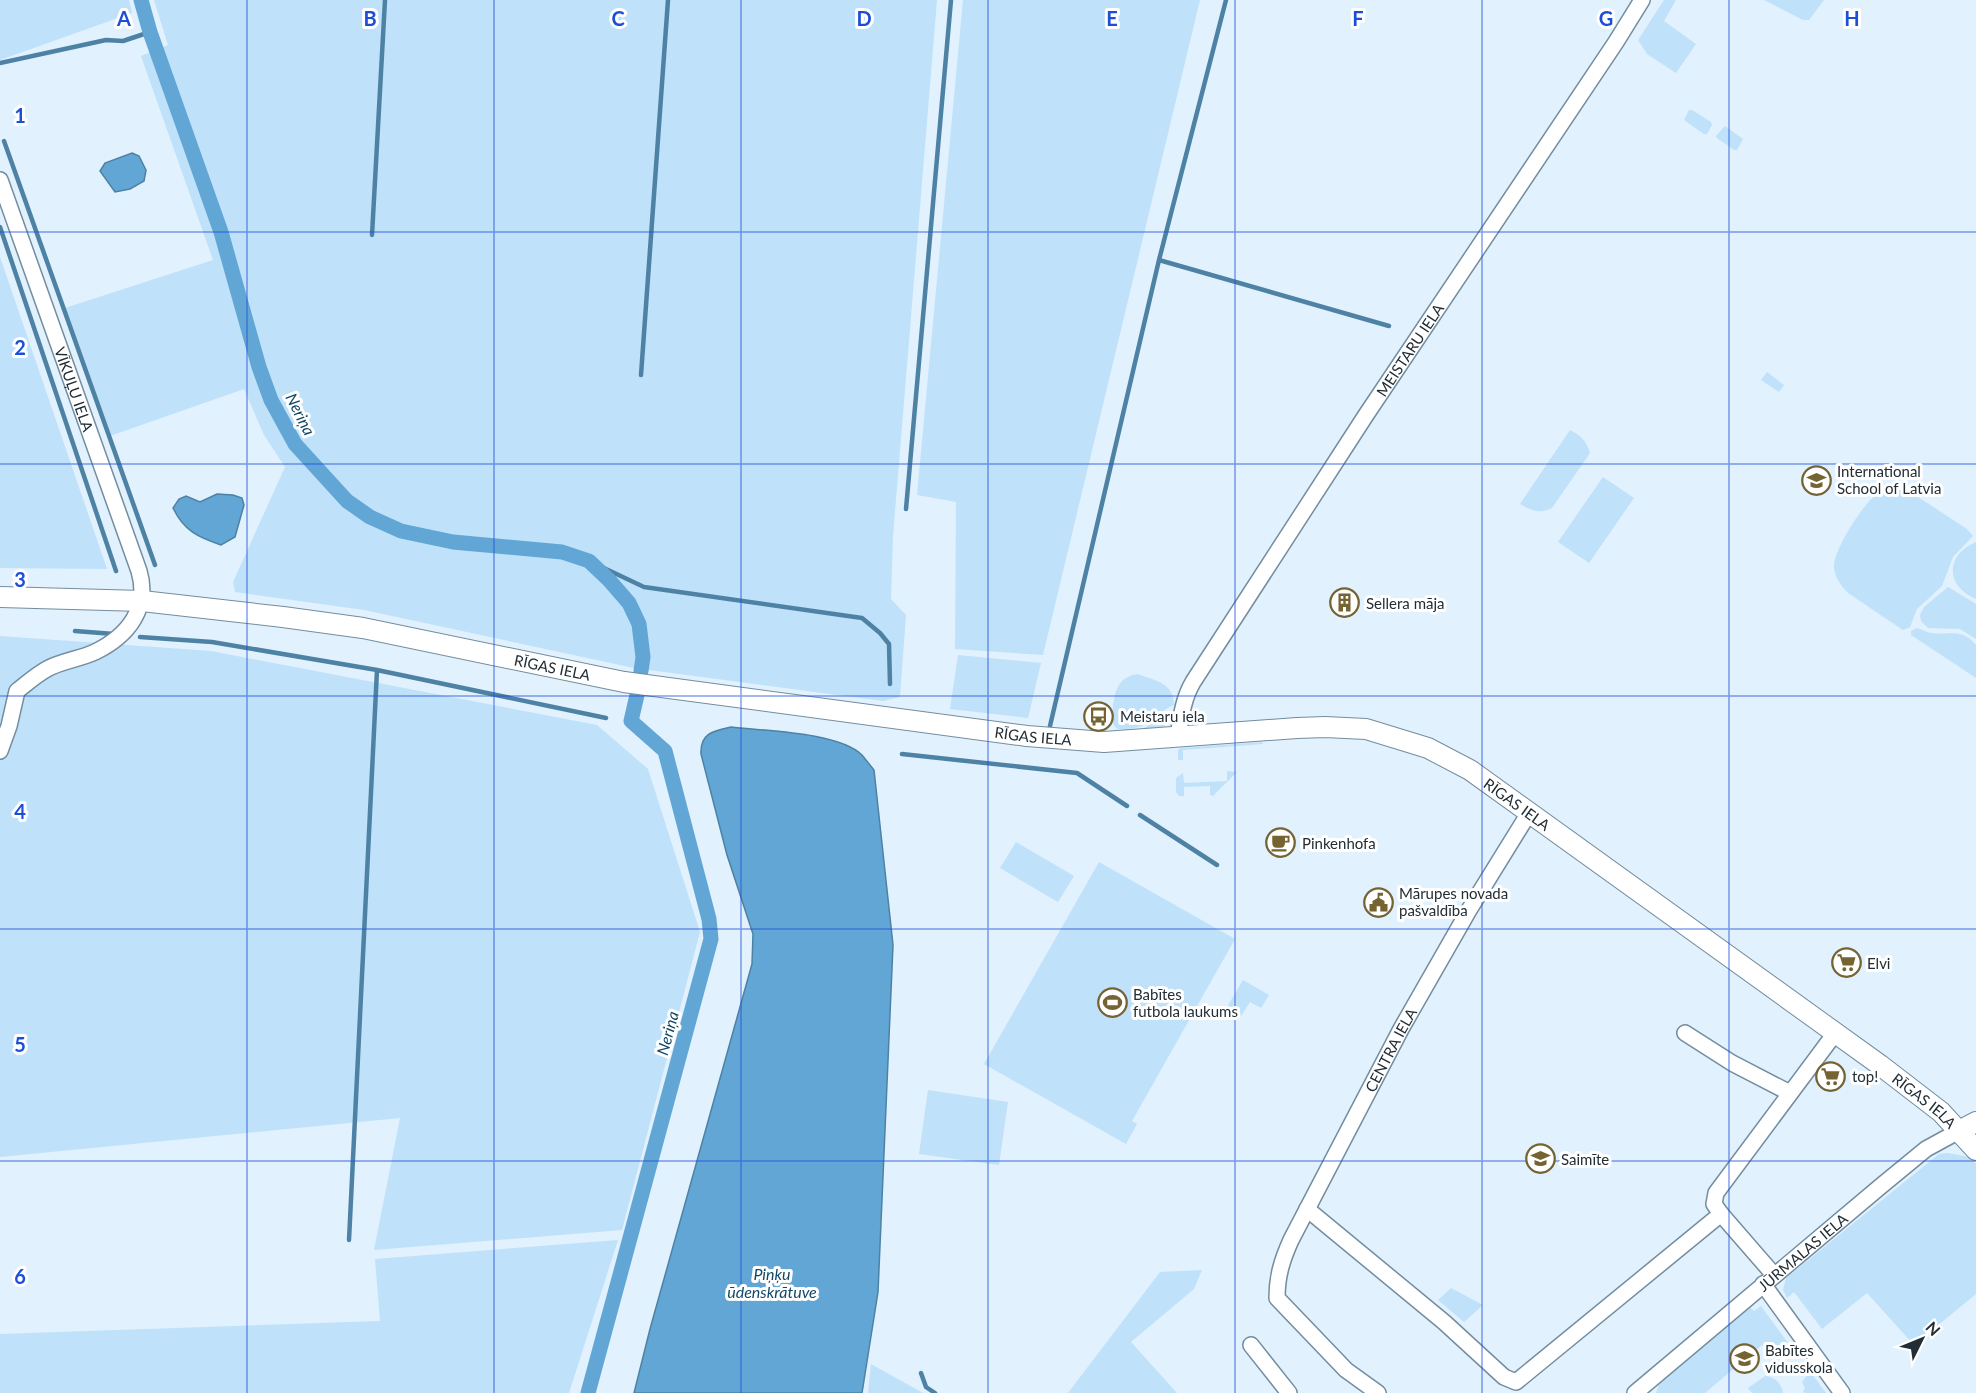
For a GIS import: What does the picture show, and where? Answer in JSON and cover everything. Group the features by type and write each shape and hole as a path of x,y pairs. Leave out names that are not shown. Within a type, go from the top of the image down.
{"main road":[{"name":"RĪGAS IELA","path":"0,597 142,601 363,628 624,682 1005,734 1104,741 1316,727 1366,729 1402,738 1446,756 1470,770 1836,1032 1941,1112 1967,1126 1976,1150"}],"street":[{"name":"MEISTARU IELA","path":"1178,737 1182,710 1193,682 1366,415 1642,0"},
{"name":"VĪKUĻU IELA","path":"0,180 139,571 142,601"},
{"path":"0,751 9,726 17,691 47,669 96,652 129,629 142,601"},
{"name":"CENTRA IELA","path":"1378,1393 1346,1370 1278,1298 1277,1282 1283,1257 1401,1029 1469,910 1529,813"},
{"path":"1685,1032 1732,1063 1790,1093"},
{"path":"1836,1032 1716,1193 1714,1204 1768,1280 1842,1393"},
{"name":"JŪRMALAS IELA","path":"1635,1393 1926,1149 1967,1126"},
{"path":"1308,1209 1444,1322 1504,1377 1516,1382 1722,1214"},
{"path":"1251,1345 1289,1393"}],"shaded area":[{"path":"0,0 129,0 132,13 0,60"},
{"path":"154,0 937,0 893,536 891,599 906,615 900,697 883,701 634,668 364,610 235,592 233,582 285,467 264,435 244,389 110,436 65,308 213,260 141,56 168,45"},
{"path":"963,0 1200,0 1043,655 955,649 956,502 917,495"},
{"path":"1664,0 1676,0 1664,21 1696,44 1676,73 1647,54 1638,40"},
{"path":"1764,0 1824,0 1809,20 1803,20"},
{"path":"1689,110 1711,122 1712,125 1707,134 1684,120"},
{"path":"1725,126 1743,139 1737,150 1716,136"},
{"path":"0,257 107,569 0,568"},
{"path":"1767,372 1784,385 1779,392 1761,380"},
{"path":"1570,430 1583,439 1590,453 1552,508 1536,511 1520,504"},
{"path":"1603,477 1634,498 1589,563 1558,542"},
{"path":"1895,489 1912,493 1967,529 1973,536 1953,557 1942,586 1917,609 1910,627 1903,630 1848,593 1837,579 1834,568 1843,540 1870,500 1878,494"},
{"path":"1976,542 1976,599 1959,586 1954,579 1953,570 1954,562 1959,555"},
{"path":"1948,587 1976,604 1976,639 1960,629 1928,628 1921,621 1920,615 1924,607"},
{"path":"1917,628 1938,634 1960,634 1970,639 1976,645 1976,678 1911,635 1911,631"},
{"path":"0,636 211,651 597,725 648,769 700,932 622,1230 374,1250 400,1118 0,1157"},
{"path":"958,655 1041,663 1028,718 950,709"},
{"path":"1137,674 1167,687 1171,692 1174,705 1143,726 1117,729 1111,721 1116,691 1123,680"},
{"path":"1169,711 1174,711 1172,718 1161,729 1143,729"},
{"path":"1262,742 1263,744 1183,750 1183,760 1178,760 1178,750 1181,748"},
{"path":"1227,771 1237,772 1213,796 1210,795 1210,786 1184,787 1184,796 1179,796 1176,792 1176,778 1183,773 1184,783 1227,781"},
{"path":"1016,842 1074,876 1058,902 1000,868"},
{"name":"Babītes futbola laukums","path":"1099,862 1235,939 1132,1121 1137,1124 1126,1144 984,1064"},
{"path":"1243,980 1269,995 1261,1008 1250,1002 1241,1016 1227,1007"},
{"path":"928,1090 1008,1102 999,1165 919,1154"},
{"path":"1939,1154 1970,1157 1976,1164 1976,1294 1914,1345 1867,1293 1822,1329 1794,1292 1787,1298 1783,1290 1786,1278"},
{"path":"618,1240 569,1393 0,1393 0,1334 380,1321 375,1259"},
{"path":"1202,1270 1194,1289 1131,1342 1177,1393 1068,1393 1160,1272"},
{"path":"1451,1288 1483,1305 1464,1322 1438,1300"},
{"path":"1749,1306 1754,1311 1761,1306 1791,1347 1792,1352 1788,1358 1775,1359 1762,1345 1705,1393 1656,1393 1659,1384"},
{"path":"871,1364 923,1393 868,1393"},
{"path":"1808,1374 1812,1374 1826,1393 1805,1393 1803,1391 1805,1388 1802,1382"},
{"path":"1765,1376 1777,1381 1783,1393 1752,1393 1748,1388"}],"water":[{"path":"132,153 139,156 146,170 144,181 130,189 115,192 100,171 105,163"},
{"path":"217,494 242,498 244,505 235,537 221,545 192,532 177,516 173,508 179,499 186,496 200,502"},
{"name":"Piņķu ūdenskrātuve","path":"731,727 800,734 836,741 851,747 862,755 874,770 893,945 878,1292 862,1393 634,1393 752,964 753,934 727,855 701,754 705,737"}],"waterway":[{"name":"Neriņa","path":"141,0 150,32 221,232 259,367 271,400 295,444 347,501 370,517 401,531 453,542 562,552 589,561 629,603 639,624 643,657 641,671"},
{"path":"372,235 385,0"},
{"path":"641,375 668,0"},
{"path":"906,509 951,0"},
{"path":"1050,726 1159,260 1226,0"},
{"path":"0,63 106,40 123,41 150,32"},
{"path":"4,141 155,565"},
{"path":"0,227 116,571"},
{"path":"1159,260 1389,326"},
{"path":"589,561 644,587 862,618 889,644 890,684"},
{"path":"75,631 114,634"},
{"path":"140,637 212,642 377,670 606,718"},
{"path":"349,1240 377,670"},
{"name":"Neriņa","path":"588,1393 711,939 709,919 665,751 631,721 637,695"},
{"path":"902,754 1077,773 1127,806"},
{"path":"1140,815 1217,865"},
{"path":"921,1373 926,1387 935,1393"}],"place":[{"name":"International School of Latvia","path":"1816,480"},
{"name":"Sellera māja","path":"1345,603"},
{"name":"Meistaru iela","path":"1099,716"},
{"name":"Pinkenhofa","path":"1281,843"},
{"name":"Mārupes novada pašvaldība","path":"1378,902"},
{"name":"Elvi","path":"1846,963"},
{"name":"Babītes futbola laukums","path":"1112,1003"},
{"name":"top!","path":"1831,1076"},
{"name":"Saimīte","path":"1540,1159"},
{"name":"Babītes vidusskola","path":"1744,1359"}]}
